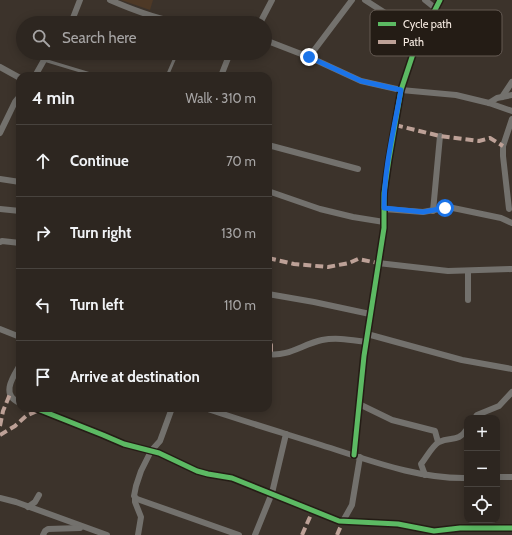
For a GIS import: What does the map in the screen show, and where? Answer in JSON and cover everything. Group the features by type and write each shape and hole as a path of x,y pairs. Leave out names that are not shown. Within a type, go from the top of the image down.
{"street":[{"path":"74,16 80,0"},
{"path":"110,0 152,16"},
{"path":"264,16 272,0"},
{"path":"309,57 352,0"},
{"path":"365,0 381,10"},
{"path":"425,0 435,8 440,0"},
{"path":"272,43 309,57 361,81 401,90 456,95 490,103 512,111"},
{"path":"343,521 352,505 357,456 359,404 367,334 384,222 384,194 389,159 401,90 412,56"},
{"path":"37,72 44,60"},
{"path":"223,72 227,60"},
{"path":"0,67 16,76"},
{"path":"502,97 512,82"},
{"path":"490,103 502,97 512,95"},
{"path":"0,133 16,101"},
{"path":"501,218 510,208 503,156 504,146 512,118"},
{"path":"433,210 440,136"},
{"path":"272,146 358,169"},
{"path":"0,179 16,181"},
{"path":"272,192 320,209 353,217 384,222"},
{"path":"384,208 414,212 453,208 501,218 512,223"},
{"path":"0,209 16,211"},
{"path":"0,242 16,243"},
{"path":"378,264 448,271 512,269"},
{"path":"468,271 468,300"},
{"path":"272,295 370,314"},
{"path":"0,329 16,335"},
{"path":"367,334 462,360 512,369"},
{"path":"272,354 292,352 313,343 330,339 366,342"},
{"path":"16,372 10,388 11,397 16,400"},
{"path":"477,415 499,406 512,392"},
{"path":"359,404 392,420 435,431 438,442"},
{"path":"44,412 124,444 171,458 197,471 232,478 331,518 343,521 398,524 439,531 460,528 512,528"},
{"path":"138,535 141,517 135,502 134,494 136,486 141,471 151,451 160,441 171,412"},
{"path":"217,412 394,468 425,475 464,478"},
{"path":"425,475 421,464 438,442 459,438 464,432"},
{"path":"255,535 272,493 286,434"},
{"path":"500,477 512,477"},
{"path":"28,507 35,502 39,495"},
{"path":"0,498 107,535"},
{"path":"135,498 240,535"},
{"path":"44,535 45,531 48,529 85,528"},
{"path":"418,535 419,528"},
{"path":"494,528 497,535"}],"lane":[{"path":"44,60 84,72"},
{"path":"169,72 174,60"}],"shaded area":[{"path":"121,0 153,0 150,10"}],"marked path":[{"path":"395,125 440,136 479,141 490,138 503,146"},
{"path":"272,259 294,264 328,267 349,263 358,259 378,263"},
{"path":"0,426 3,411 10,394"},
{"path":"0,435 15,426 26,416 35,412"},
{"path":"302,535 313,510"},
{"path":"337,535 343,521"}],"cycle path":[{"path":"435,10 440,0"},
{"path":"354,455 364,356 384,228 384,193 401,90 412,56"},
{"path":"45,412 124,444 159,453 197,471 232,478 339,521 398,524 434,531 460,528 512,528"}],"route":[{"path":"309,57 361,81 401,90 389,159 384,194 384,208 414,212 430,212 436,209 445,208"}]}
